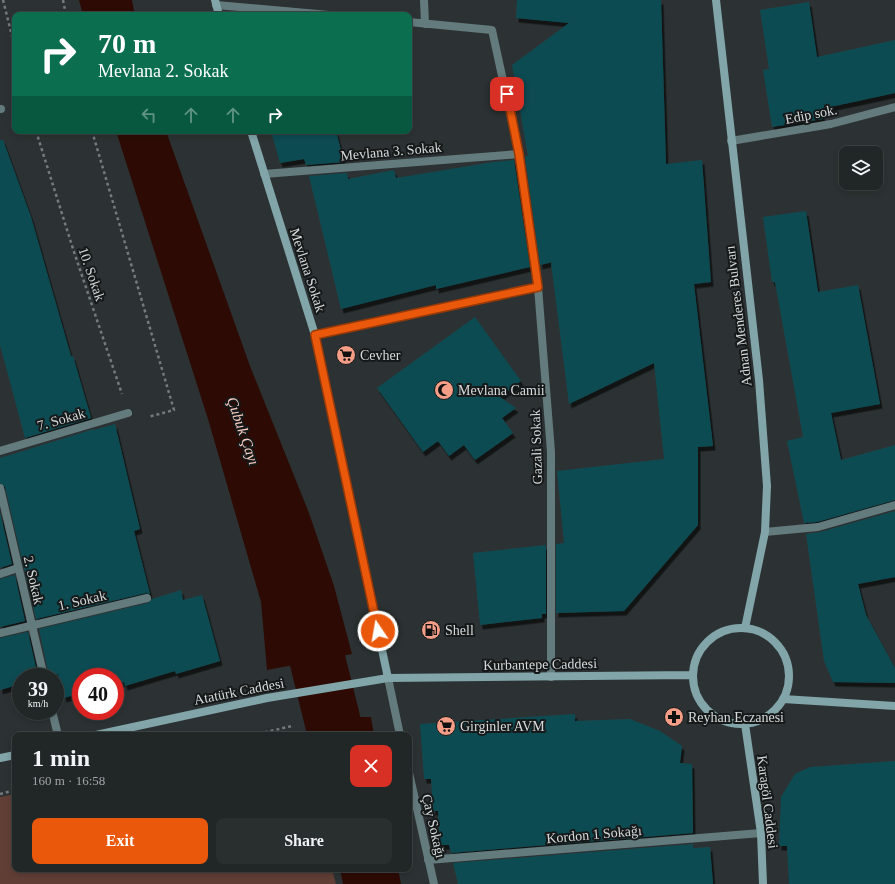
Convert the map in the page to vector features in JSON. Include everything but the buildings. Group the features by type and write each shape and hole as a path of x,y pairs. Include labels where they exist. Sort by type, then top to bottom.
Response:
{"main road":[{"name":"Adnan Menderes Bulvarı","path":"716,0 759,380 767,486 765,532 745,628"},
{"path":"216,2 218,12"},
{"name":"Mevlana Sokak","path":"252,134 315,335 388,678"},
{"path":"745,628 760,632 773,641 783,653 788,668 788,684 783,699 773,711 760,720 745,724 728,722 714,716 702,705 695,691 692,675 696,660 703,646 715,636 729,629 745,628"},
{"name":"Kurbantepe Caddesi","path":"388,678 692,675"},
{"name":"Atatürk Caddesi","path":"110,732 267,698 388,678"},
{"path":"783,699 895,706"},
{"name":"Karagöl Caddesi","path":"745,724 761,833 763,884"},
{"path":"0,758 12,756"}],"street":[{"path":"412,22 425,24 424,0"},
{"path":"216,2 303,12"},
{"name":"Gazali Sokak","path":"425,24 492,30 519,154 538,287 551,452 551,677"},
{"name":"Edip sok.","path":"731,141 831,124 895,107"},
{"name":"Mevlana 3. Sokak","path":"264,174 519,154"},
{"path":"315,335 538,287"},
{"name":"7. Sokak","path":"0,451 128,413"},
{"name":"2. Sokak","path":"0,488 42,668"},
{"path":"765,532 818,527 895,505"},
{"path":"0,574 18,568"},
{"name":"1. Sokak","path":"0,633 147,598"},
{"path":"388,678 399,732"},
{"path":"54,720 57,732"},
{"name":"Çay Sokağı","path":"412,787 434,884"},
{"name":"Kordon 1 Sokağı","path":"428,860 761,833"}],"path":[{"path":"3,0 12,36"},
{"path":"63,0 65,12"},
{"name":"10. Sokak","path":"37,134 74,252 131,422 174,410 93,134"},
{"path":"266,732 292,726"},
{"path":"0,794 12,791"}],"shaded area":[{"path":"12,795 12,872 333,872 336,884 0,884 0,797"}],"water":[{"path":"79,0 132,0 134,12 82,12"},
{"path":"117,134 167,134 250,366 309,513 334,586 352,654 267,670 261,602 208,419"},
{"path":"350,717 371,717 374,732 307,732 306,729"},
{"path":"341,872 399,872 401,884 343,884"}],"waterway":[{"name":"Çubuk Çayı","path":"296,586 310,630 335,732"}],"place":[{"name":"Cevher","path":"346,355"},
{"name":"Mevlana Camii","path":"444,390"},
{"name":"Shell","path":"431,630"},
{"name":"Reyhan Eczanesi","path":"674,717"},
{"name":"Girginler AVM","path":"446,726"}],"route":[{"path":"378,631 315,335 538,287 519,154 507,94"}]}
